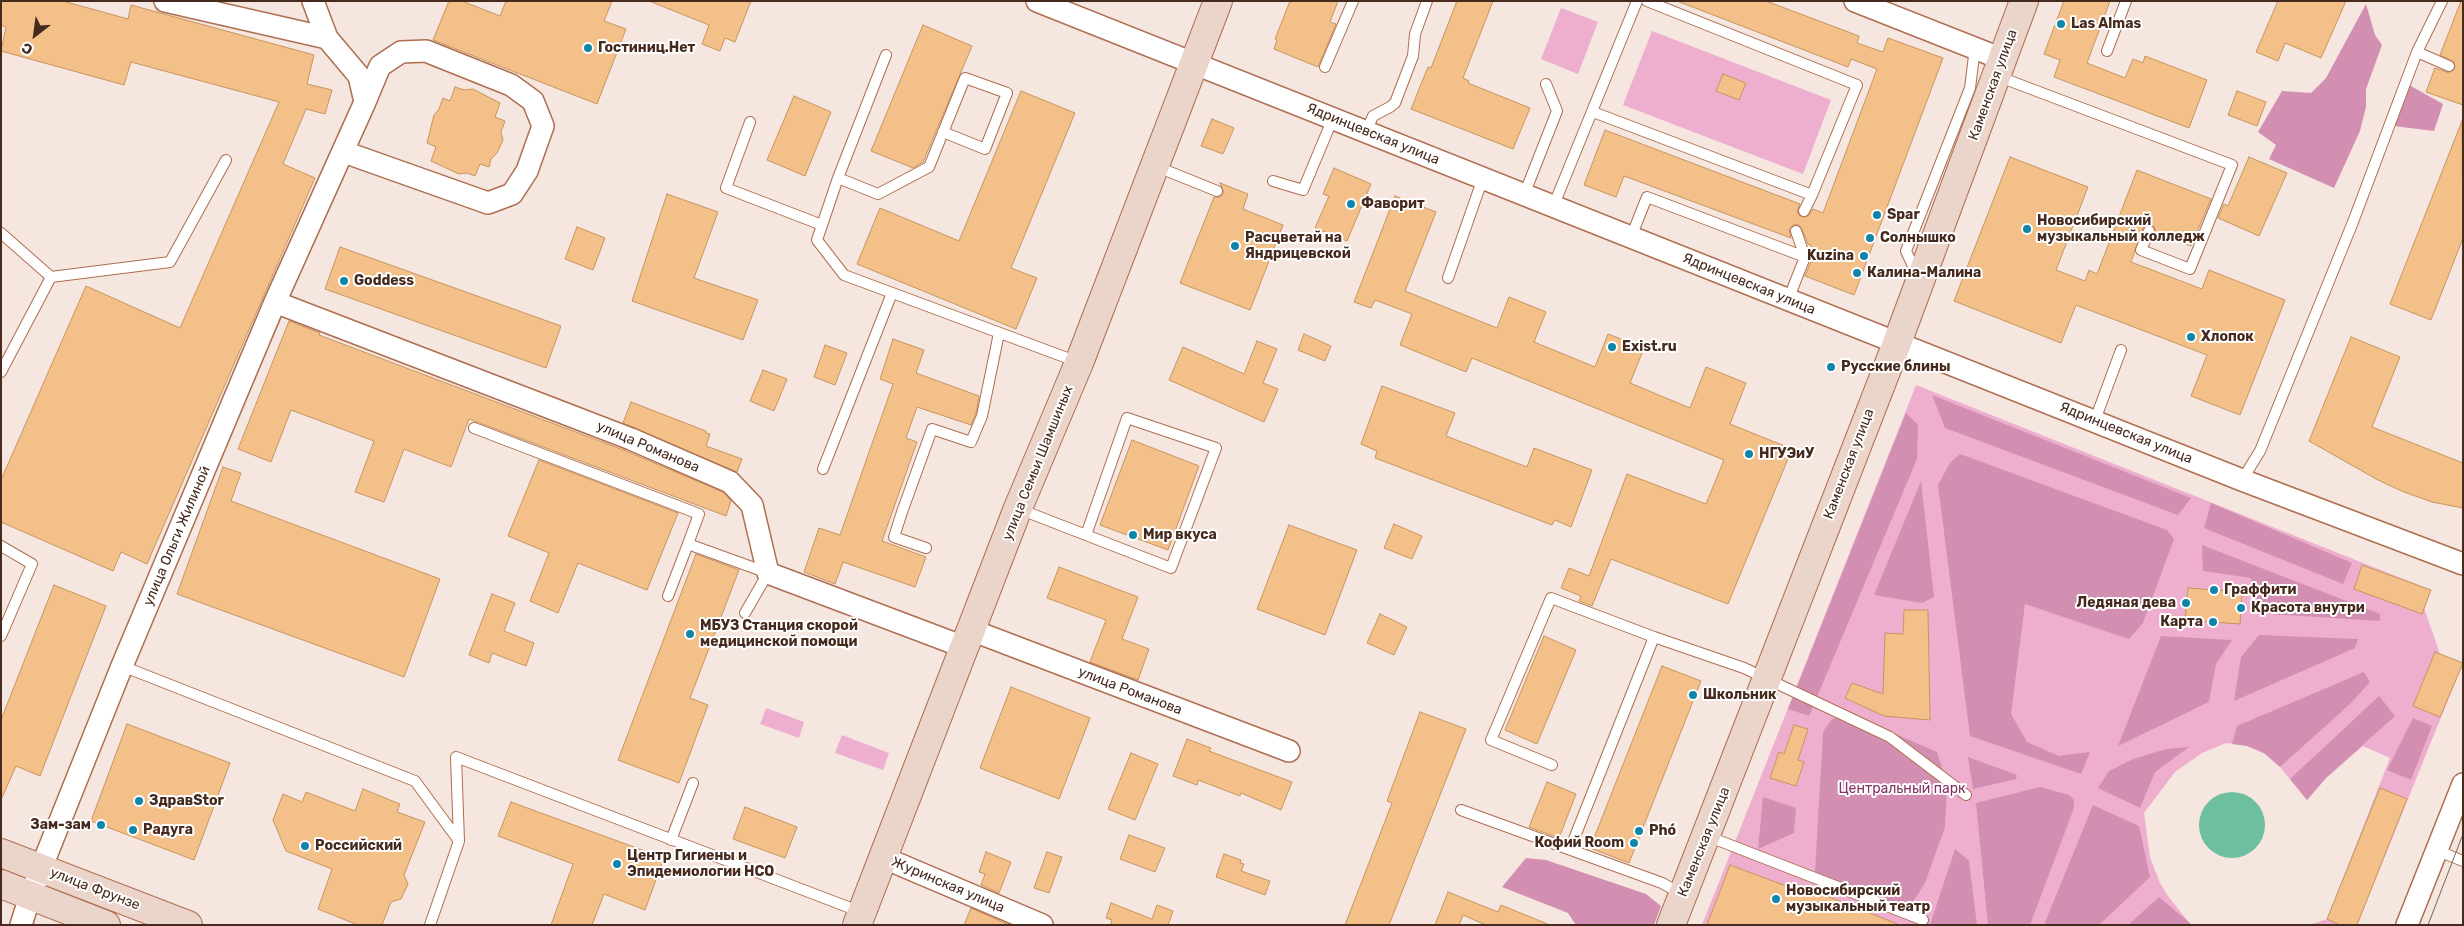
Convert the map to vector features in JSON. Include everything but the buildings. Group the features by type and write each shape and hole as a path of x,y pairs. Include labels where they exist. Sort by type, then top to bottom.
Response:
{"street":[{"path":"164,1 326,38"},
{"path":"312,1 326,38 358,76 365,102"},
{"name":"Ядринцевская улица","path":"1037,1 2242,480 2463,564"},
{"name":"улица Семьи Шамшиных","path":"860,918 1018,508 1079,363 1218,1"},
{"path":"1855,1 1975,48 1999,68"},
{"name":"Каменская улица","path":"1671,925 1897,343 2024,1"},
{"name":"улица Ольги Жилиной","path":"21,925 30,896 122,666 276,302 344,152 380,66 401,52 426,52 511,85 533,101 543,126 527,171 512,194 488,204 344,152"},
{"name":"улица Романова","path":"276,302 631,439 730,482 752,505 768,573 968,639 1289,751"},
{"path":"2406,925 2463,784"},
{"name":"улица Фрунзе","path":"1,853 188,925"},
{"name":"Журинская улица","path":"882,857 1042,925"},
{"path":"1,884 106,925"}],"lane":[{"path":"1325,68 1353,1"},
{"path":"1366,132 1373,116 1390,108 1395,103 1413,56 1415,34 1428,1"},
{"path":"1553,207 1637,1"},
{"path":"1647,1 1857,85 1804,211"},
{"path":"2107,51 2126,1"},
{"path":"2242,480 2260,451 2353,222 2417,52 2442,1"},
{"path":"1920,282 1906,251 1970,88 1975,48"},
{"path":"2417,52 2449,66"},
{"path":"886,55 838,178 817,240 844,275 1079,363"},
{"path":"1999,68 2232,165 2190,269 2141,250 2149,230"},
{"path":"838,178 878,194 929,167 943,132 965,78 1007,93 985,149 943,132"},
{"path":"1524,195 1557,111 1546,84"},
{"path":"1593,112 1812,195"},
{"path":"1274,181 1303,190 1333,118"},
{"path":"750,122 726,188 822,225"},
{"path":"1,233 51,278 170,262 226,160"},
{"path":"1154,166 1217,191"},
{"path":"1448,278 1482,178"},
{"path":"1632,237 1647,197 1805,257"},
{"path":"1788,300 1805,257 1796,231"},
{"path":"1,372 51,278"},
{"path":"823,469 892,293"},
{"path":"926,548 894,537 899,520 932,429 971,442 982,416 999,333"},
{"path":"2095,420 2121,350"},
{"path":"1018,508 1086,535 1171,568 1216,448 1127,418 1086,535"},
{"path":"474,428 699,514 668,596"},
{"path":"688,544 768,573 745,612"},
{"path":"1,546 32,564 1,636"},
{"path":"1552,766 1491,740 1551,598 1654,637 1744,668 1890,737 1966,796"},
{"path":"1572,844 1654,637"},
{"path":"122,666 414,781 459,841"},
{"path":"430,925 459,841 456,756 671,840 860,918"},
{"path":"671,840 693,783"},
{"path":"1461,810 1662,883 1682,894"},
{"path":"1707,836 1923,920"},
{"path":"2435,850 2463,861"}],"green space":[{"path":"2366,4 2375,35 2382,45 2366,89 2366,107 2360,131 2334,188 2269,159 2276,145 2258,132 2282,91 2311,93 2326,78"},
{"path":"1561,8 1598,22 1578,74 1541,59"},
{"path":"1652,31 1831,100 1803,174 1623,105"},
{"path":"2409,85 2443,104 2434,131 2394,126"},
{"name":"Центральный парк","path":"1916,385 2431,590 2424,608 2440,654 2463,663 2357,925 2309,925 2327,919 2390,758 2363,746 2326,778 2307,800 2280,767 2265,754 2248,746 2226,743 2202,753 2175,772 2144,813 2150,857 2160,883 2191,925 1702,925"},
{"path":"1932,395 2191,498 2178,515 1945,428"},
{"path":"1906,413 1918,425 1917,459 1809,716 1788,709"},
{"path":"1960,454 2167,530 2174,539 2143,623 2129,639 2025,604 2011,714 2027,742 2059,756 2090,752 2081,774 1970,736 1938,485 1950,463"},
{"path":"1921,481 1934,597 1922,603 1874,595"},
{"path":"2211,503 2352,563 2343,584 2204,528"},
{"path":"2202,545 2380,614 2380,621 2253,613 2251,578 2203,571"},
{"path":"2259,635 2358,639 2355,648 2234,701 2241,657"},
{"path":"2161,636 2232,640 2216,664 2209,702 2118,746"},
{"path":"2364,672 2370,682 2351,703 2280,767 2264,753 2247,746 2232,744 2237,726"},
{"path":"2379,696 2395,716 2326,778 2307,800 2290,779"},
{"path":"766,708 804,722 799,738 760,724"},
{"path":"1845,712 1937,752 1947,784 1945,827 1925,883 1909,908 1815,872 1823,732 1831,720"},
{"path":"2413,718 2432,726 2411,780 2387,770"},
{"path":"842,735 889,753 883,770 835,753"},
{"path":"2189,747 2155,772 2140,808 2098,788 2109,771 2133,759 2166,749"},
{"path":"1968,757 2017,775 2016,779 1973,789"},
{"path":"2040,787 2069,795 2074,800 2074,808 2030,925 1988,925 1976,803"},
{"path":"1763,797 1796,808 1794,833 1758,849"},
{"path":"2093,805 2139,826 2150,877 2099,925 2044,925"},
{"path":"1955,849 1969,861 1977,925 1930,925"},
{"path":"1526,858 1546,860 1646,894 1661,906 1654,925 1576,925 1568,913 1502,887"},
{"path":"2159,897 2191,924 2191,925 2128,925"}],"shaded area":[{"path":"2232,792 2244,795 2255,802 2262,813 2265,825 2262,837 2255,848 2244,855 2232,858 2220,855 2209,848 2202,837 2199,825 2202,813 2209,802 2220,795"}],"tram line":[{"path":"2428,925 2463,834"}],"place":[{"name":"Las Almas","path":"2061,24"},
{"name":"Гостиниц.Нет","path":"588,48"},
{"name":"Фаворит","path":"1351,204"},
{"name":"Spar","path":"1877,215"},
{"name":"Новосибирский музыкальный колледж","path":"2027,229"},
{"name":"Солнышко","path":"1870,238"},
{"name":"Расцветай на Яндрицевской","path":"1235,246"},
{"name":"Kuzina","path":"1864,256"},
{"name":"Калина-Малина","path":"1857,273"},
{"name":"Goddess","path":"344,281"},
{"name":"Хлопок","path":"2191,337"},
{"name":"Exist.ru","path":"1612,347"},
{"name":"Русские блины","path":"1831,367"},
{"name":"НГУЭиУ","path":"1749,454"},
{"name":"Мир вкуса","path":"1133,535"},
{"name":"Граффити","path":"2214,590"},
{"name":"Ледяная дева","path":"2186,603"},
{"name":"Красота внутри","path":"2241,608"},
{"name":"Карта","path":"2213,622"},
{"name":"МБУЗ Станция скорой медицинской помощи","path":"690,634"},
{"name":"Школьник","path":"1693,695"},
{"name":"ЗдравStor","path":"139,801"},
{"name":"Зам-зам","path":"101,825"},
{"name":"Радуга","path":"133,830"},
{"name":"Phó","path":"1639,831"},
{"name":"Кофий Room","path":"1634,843"},
{"name":"Российский","path":"305,846"},
{"name":"Центр Гигиены и Эпидемиологии НСО","path":"617,864"},
{"name":"Новосибирский музыкальный театр","path":"1776,899"}]}
